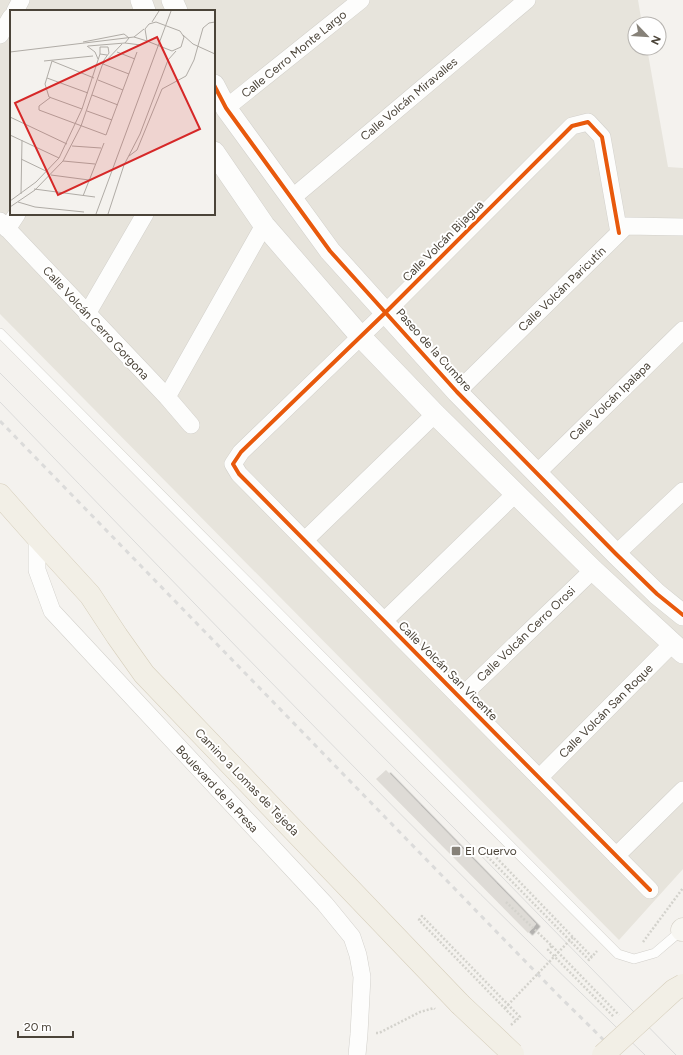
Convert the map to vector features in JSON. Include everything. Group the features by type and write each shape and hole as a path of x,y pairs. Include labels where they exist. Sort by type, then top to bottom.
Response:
{"main road":[{"name":"Camino a Lomas de Tejeda","path":"0,495 90,594 144,674 460,1004 514,1055"},
{"path":"603,1055 674,990 683,985"}],"street":[{"path":"16,10 21,0"},
{"path":"141,0 145,10"},
{"name":"Calle Cerro Monte Largo","path":"226,108 361,0"},
{"name":"Calle Volcán Miravalles","path":"292,198 527,0"},
{"path":"0,35 10,19"},
{"name":"Paseo de la Cumbre","path":"215,88 226,108 330,251 457,392 616,554 657,594 678,610"},
{"name":"Calle Volcán Bijagua","path":"233,464 241,452 386,312 572,126 588,122 602,137 620,233"},
{"path":"215,153 264,225 361,336 434,414 515,494 593,570 678,649 683,668"},
{"path":"4,225 16,215"},
{"path":"87,314 144,215"},
{"name":"Calle Volcán Cerro Gorgona","path":"4,225 167,397 191,425"},
{"path":"167,397 264,225"},
{"name":"Calle Volcán Paricutín","path":"457,392 626,226 683,227"},
{"name":"Calle Volcán Ipalapa","path":"537,473 683,330"},
{"path":"305,540 434,414"},
{"name":"Calle Volcán San Vicente","path":"233,464 239,474 650,890"},
{"path":"616,554 683,491"},
{"path":"384,621 515,494"},
{"name":"Boulevard de la Presa","path":"37,537 37,570 52,611 325,904 352,937 358,955 362,977 357,1055"},
{"name":"Calle Volcán Cerro Orosi","path":"460,698 593,570"},
{"name":"Calle Volcán San Roque","path":"539,778 678,649"},
{"path":"616,856 683,790"}],"lane":[{"path":"0,334 618,954 634,958 655,953 682,930"}],"path":[{"path":"592,957 488,849 484,853 589,960 592,957 606,943"},
{"path":"638,945 643,942 683,888"},
{"path":"506,902 552,946 621,1017 618,1020 548,950 552,946"},
{"path":"507,1030 520,1017 422,916 419,920 516,1020"},
{"path":"504,1008 572,937"},
{"path":"359,1034 379,1033 420,1012 434,1008 439,1010"}],"shaded area":[{"path":"0,0 638,0 641,16 627,16 627,56 648,56 668,167 683,168 683,869 619,940 0,314"}],"building":[{"name":"El Cuervo","path":"386,770 536,924 528,933 376,779"}],"tram line":[{"path":"0,373 457,831 676,1055"},
{"path":"0,402 400,813 645,1055"}],"railway":[{"path":"0,421 558,995 619,1055"}],"cycle path":[{"path":"215,87 226,108 330,251 457,392 616,554 657,594 683,615"},
{"path":"619,233 602,137 588,122 572,126 386,312 241,452 233,464 239,474 650,890"}],"place":[{"name":"El Cuervo","path":"456,851"}]}
